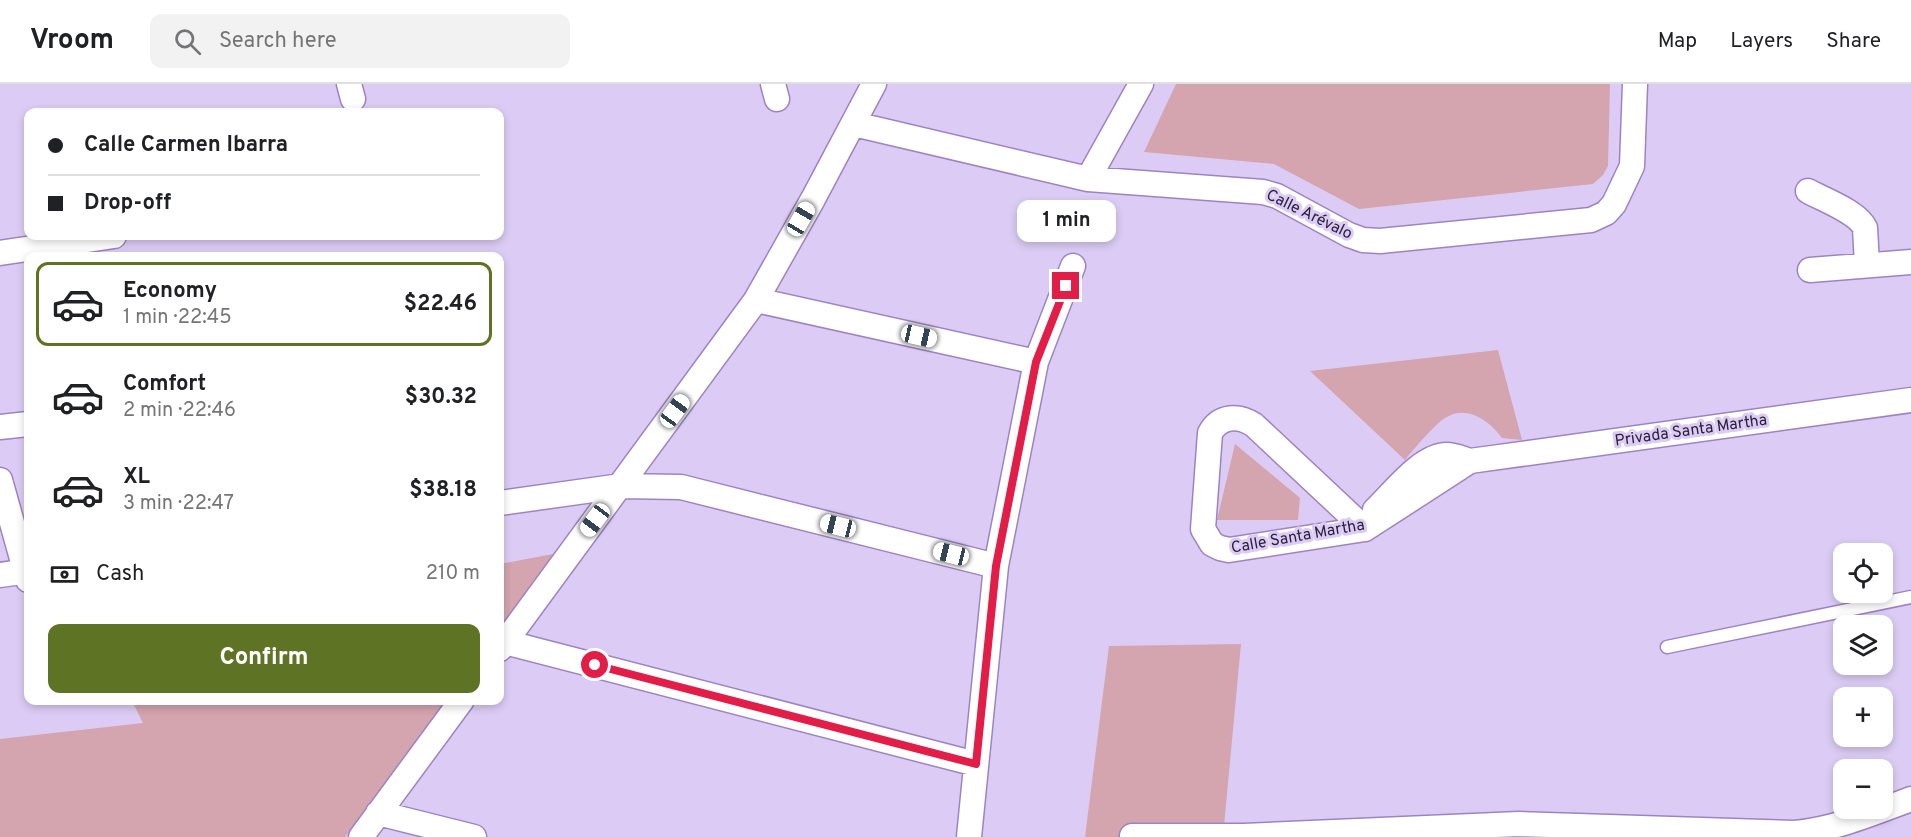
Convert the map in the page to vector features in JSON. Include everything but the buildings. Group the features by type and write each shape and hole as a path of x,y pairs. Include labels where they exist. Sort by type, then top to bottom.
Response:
{"street":[{"path":"504,643 756,300 874,84"},
{"path":"1088,179 1141,84"},
{"name":"Calle Arévalo","path":"854,124 1088,179 1263,192 1277,196 1349,235 1363,240 1380,241 1591,220 1606,213 1614,204 1632,166 1635,84"},
{"path":"1808,191 1853,215 1863,224 1866,228 1867,264"},
{"path":"0,253 87,240"},
{"path":"1810,270 1911,262"},
{"path":"969,837 996,566 1036,362 1073,266"},
{"path":"756,300 1036,362"},
{"name":"Privada Santa Martha","path":"1470,461 1911,400"},
{"name":"Calle Santa Martha","path":"1363,526 1254,425 1238,418 1226,419 1212,429 1203,522 1205,534 1212,544 1228,550 1363,526 1424,462 1447,455 1470,461"},
{"path":"0,427 24,424"},
{"path":"0,480 24,564"},
{"path":"504,502 621,486 681,487 996,566"},
{"path":"0,575 24,574"},
{"path":"504,646 976,764"},
{"path":"361,837 458,705"},
{"path":"1131,837 1244,837 1519,824 1795,835 1839,826 1911,799"},
{"path":"378,813 474,837"}],"lane":[{"path":"1668,647 1911,597"}],"shaded area":[{"path":"1176,84 1610,84 1608,166 1603,175 1593,184 1359,209 1274,164 1144,152"},
{"path":"1498,350 1522,440 1502,438 1491,425 1469,413 1453,414 1440,421 1405,460 1310,371"},
{"path":"1235,444 1300,498 1298,520 1217,520"},
{"path":"558,553 504,626 504,563"},
{"path":"1241,644 1223,837 1085,837 1109,646"},
{"path":"134,705 444,705 345,837 0,837 0,739 143,723"}],"route":[{"path":"595,665 976,764 996,566 1036,362 1066,286"}]}
